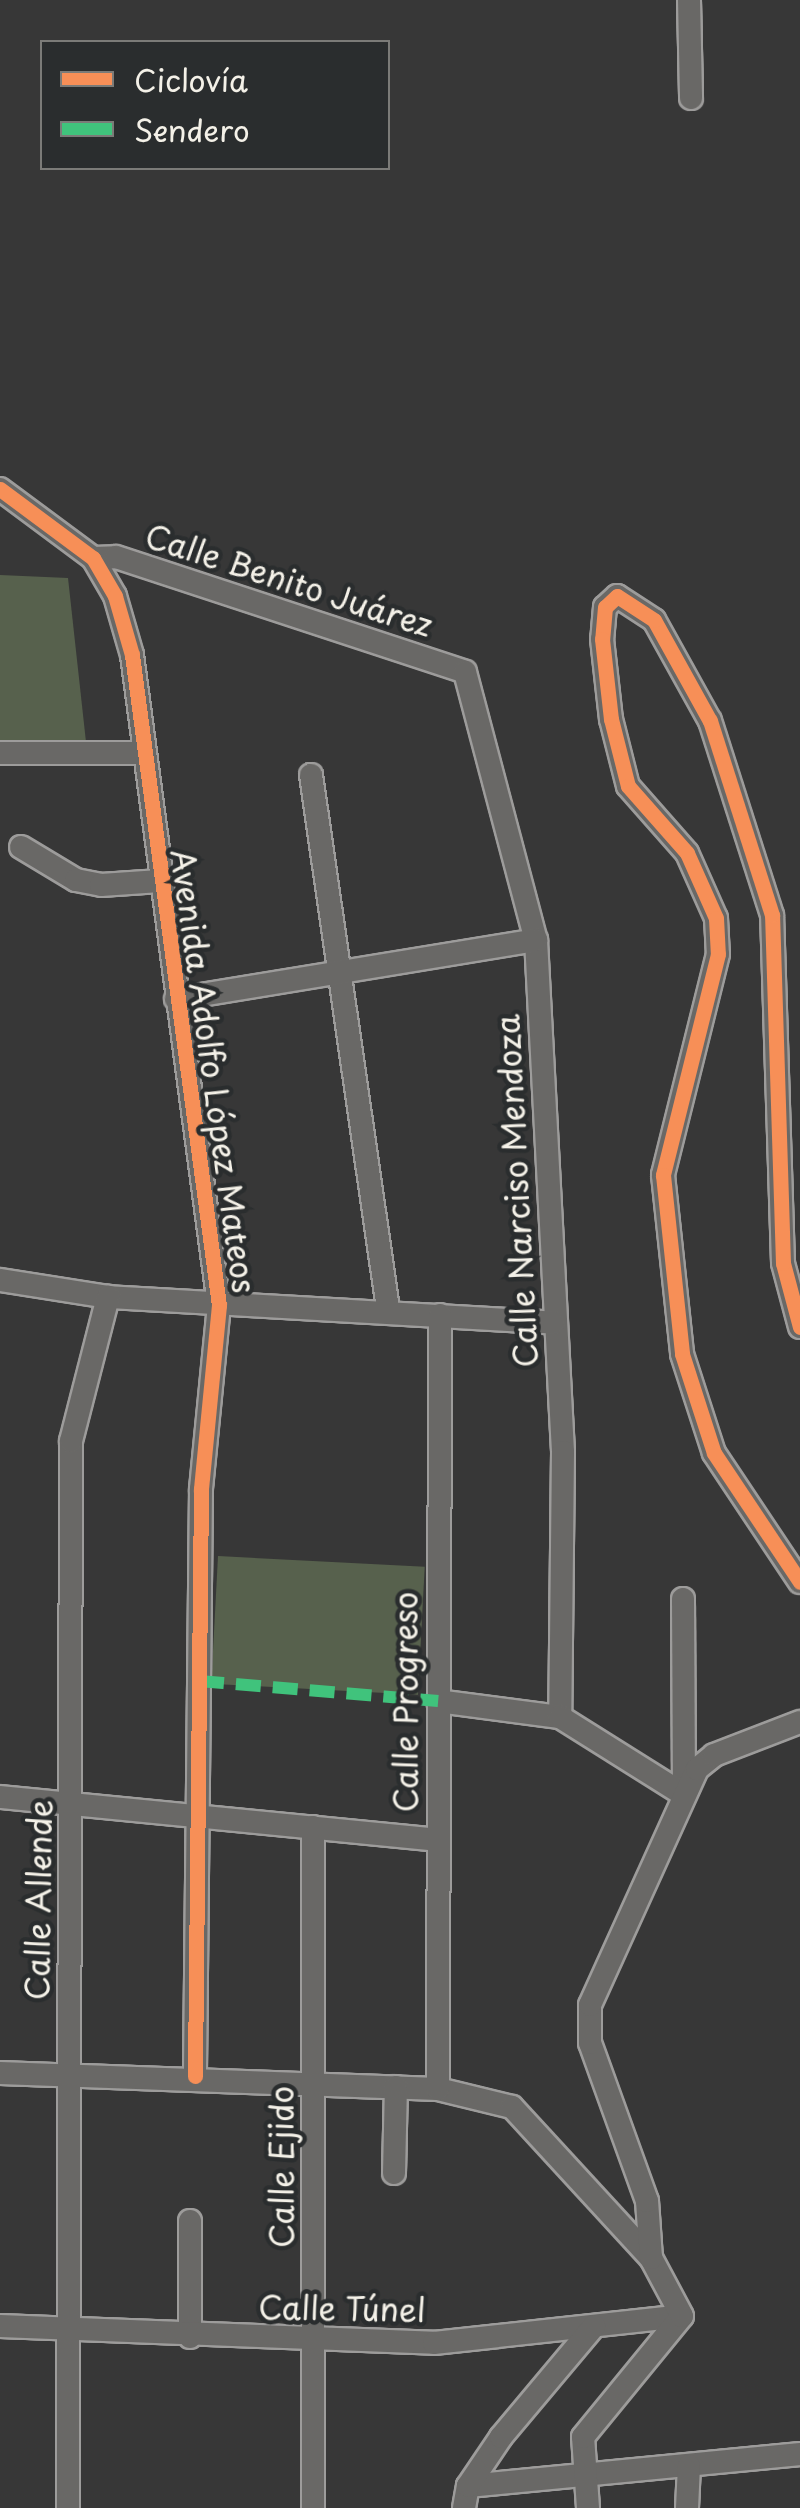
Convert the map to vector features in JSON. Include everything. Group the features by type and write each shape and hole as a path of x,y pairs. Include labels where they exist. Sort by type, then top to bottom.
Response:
{"street":[{"path":"689,0 691,98"},
{"name":"Avenida Adolfo López Mateos","path":"0,488 92,558 115,596 132,655 219,1305 200,1489 194,2076"},
{"name":"Calle Benito Juárez","path":"92,558 116,558 464,672"},
{"path":"800,1327 783,1263 790,1175 788,1071 778,952 736,794 710,721 654,620 617,596 605,606 602,638 611,719 628,786 687,853 716,918 718,954 663,1175 682,1354 714,1453 800,1582"},
{"name":"Calle Narciso Mendoza","path":"464,672 536,940 553,1323 563,1452 560,1717"},
{"path":"0,753 143,752"},
{"path":"311,775 388,1308"},
{"path":"20,847 76,880 102,886 160,881"},
{"path":"176,999 340,968 536,940"},
{"path":"0,1280 108,1297 219,1305 388,1308 553,1323"},
{"name":"Calle Allende","path":"68,2508 71,1441 108,1297"},
{"name":"Calle Progreso","path":"438,2089 440,1315"},
{"path":"683,1600 683,1790"},
{"path":"438,1701 560,1717 683,1790"},
{"path":"651,2258 648,2201 590,2043 590,2005 683,1790 714,1754 800,1722"},
{"path":"0,1797 194,1813 436,1840"},
{"name":"Calle Ejido","path":"313,2508 314,1827"},
{"path":"0,2073 194,2076 438,2089 512,2107 651,2258 682,2316 582,2437 588,2508"},
{"path":"394,2173 396,2087"},
{"path":"190,2221 190,2336"},
{"name":"Calle Túnel","path":"0,2326 313,2342 434,2342 682,2316"},
{"path":"466,2497 501,2436 594,2326"},
{"path":"466,2497 584,2478 800,2454"},
{"path":"687,2508 689,2466"}],"green space":[{"path":"0,575 68,578 86,742 0,746"},
{"path":"218,1556 425,1567 418,1695 211,1684"}],"marked path":[{"path":"199,1681 438,1701"}],"cycle path":[{"path":"0,489 93,558 115,596 132,655 219,1305 201,1489 195,2076"},
{"path":"800,1327 783,1263 772,915 710,721 654,620 617,596 605,607 602,639 611,719 628,786 687,853 716,918 718,954 663,1175 682,1354 714,1453 800,1582"}]}
